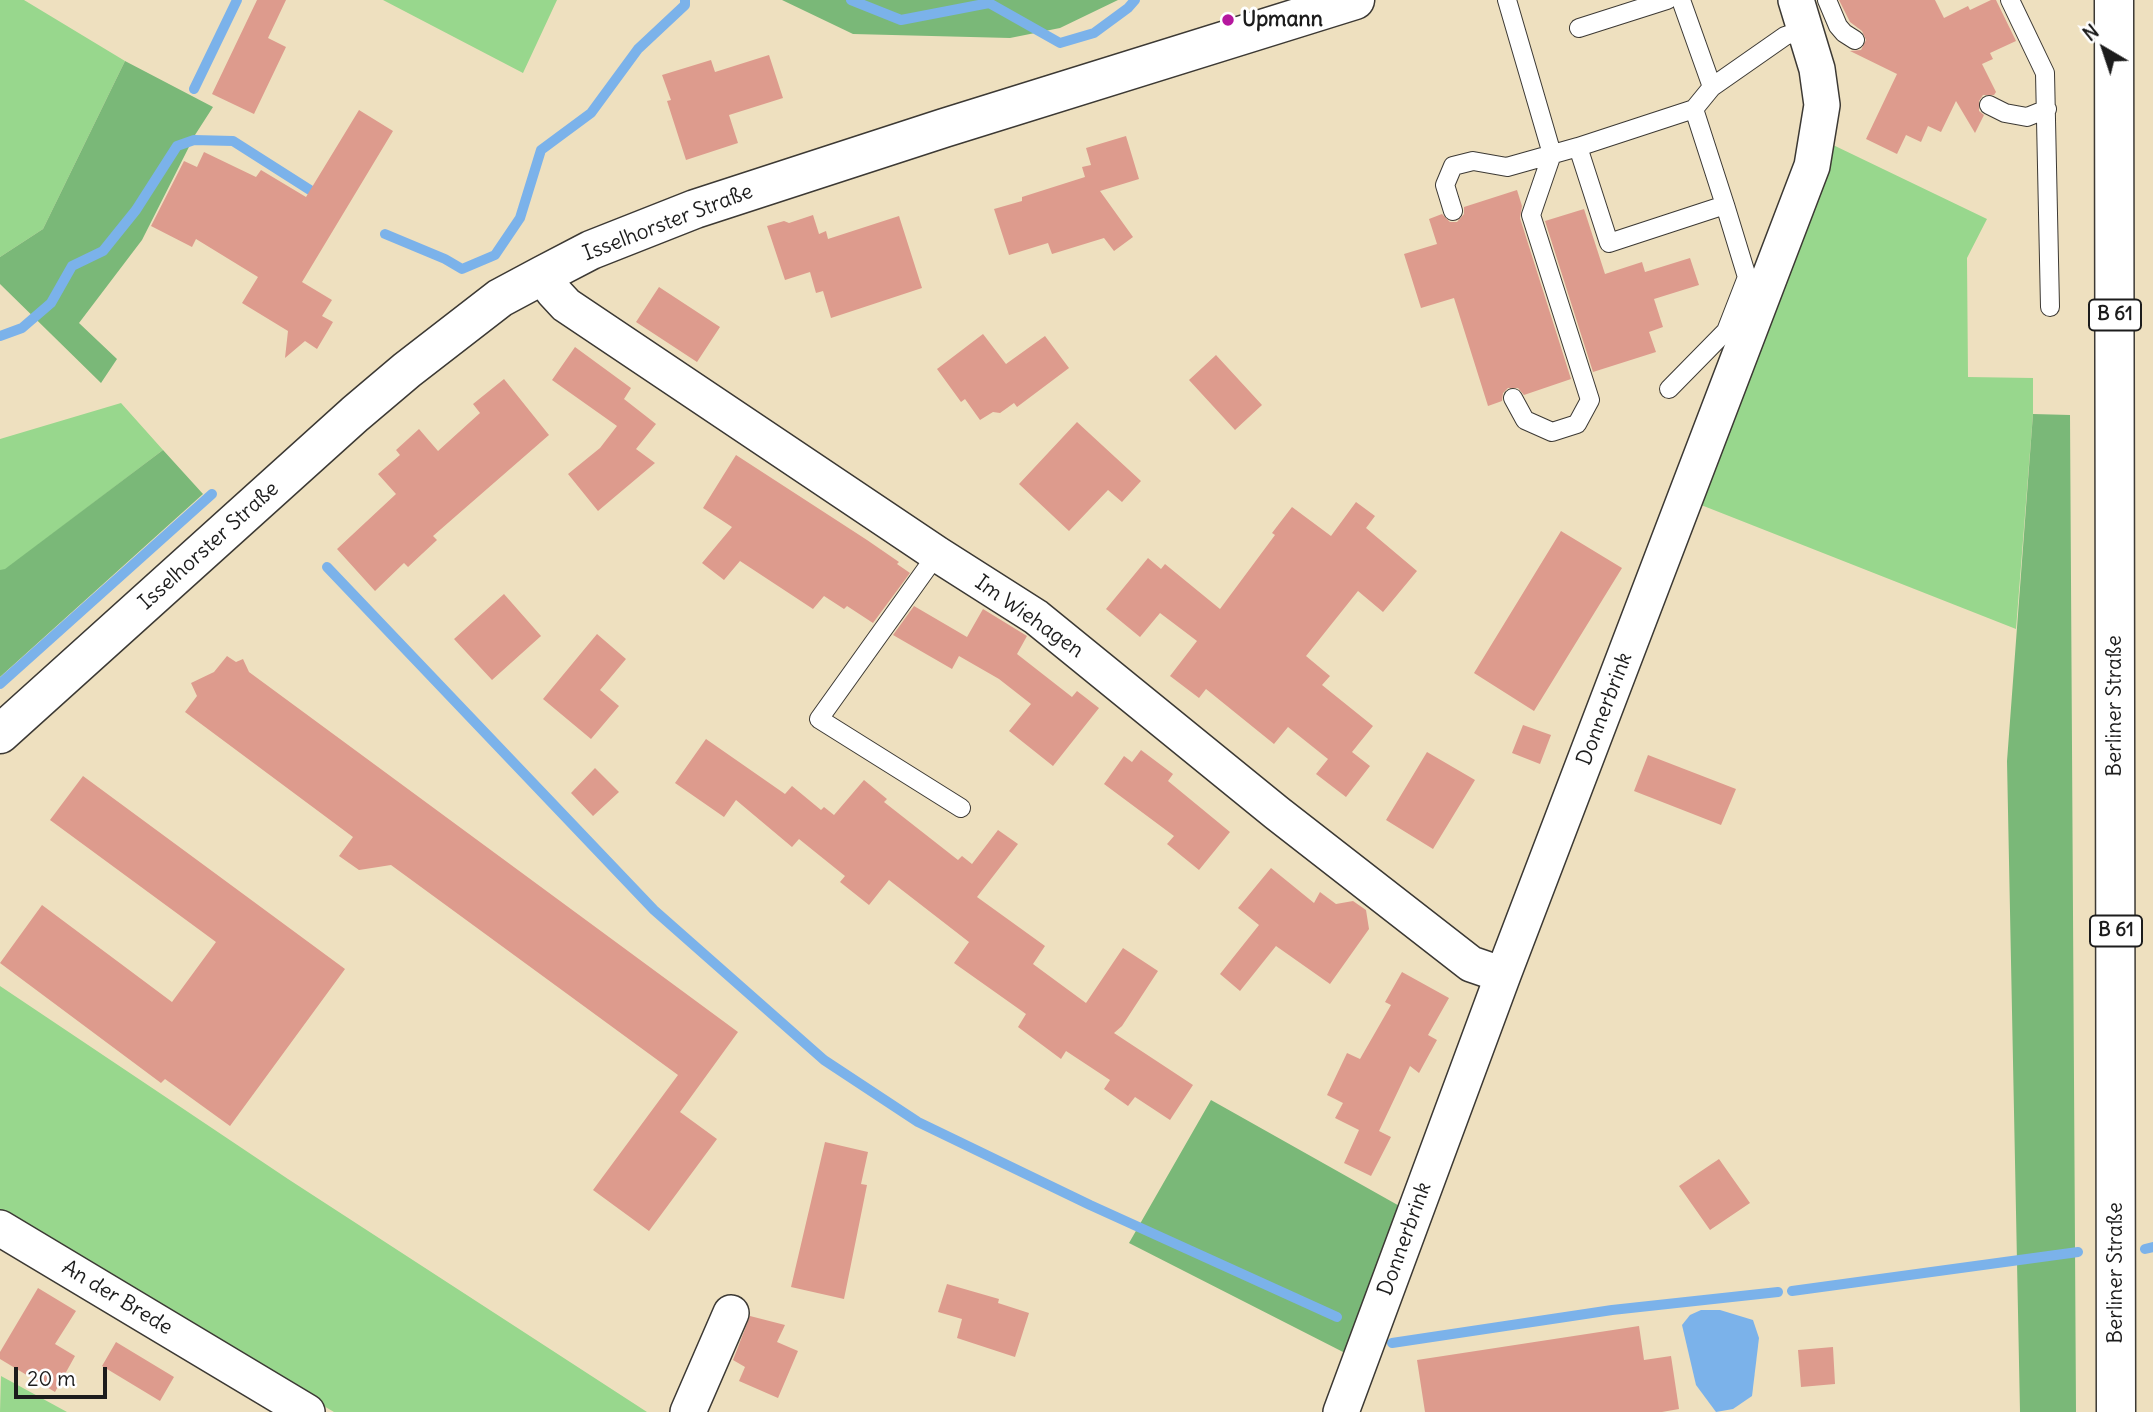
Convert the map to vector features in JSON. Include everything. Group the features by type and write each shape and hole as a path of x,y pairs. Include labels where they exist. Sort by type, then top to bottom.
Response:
{"street":[{"name":"Isselhorster Straße","path":"0,734 407,370 500,298 603,245 695,209 1355,0"},
{"name":"Berliner Straße","path":"2114,0 2116,1412"},
{"name":"Donnerbrink","path":"1341,1412 1503,975 1812,166 1822,105 1817,69 1801,14"},
{"name":"Im Wiehagen","path":"543,275 566,305 937,554 1036,617 1277,813 1471,964 1503,975"},
{"name":"An der Brede","path":"0,1228 307,1412"},
{"path":"688,1412 731,1313"}],"lane":[{"path":"1507,0 1552,154 1531,215 1590,400 1577,424 1552,432 1525,421 1513,398"},
{"path":"1579,28 1667,0"},
{"path":"1681,0 1712,88"},
{"path":"1828,0 1838,26 1856,40"},
{"path":"2010,0 2045,73 2050,307"},
{"path":"1453,211 1444,185 1453,166 1473,160 1507,167 1694,109 1712,88 1785,36 1801,14"},
{"path":"1989,106 2005,113 2027,117 2047,109"},
{"path":"1669,389 1726,331 1747,277 1694,109"},
{"path":"1578,147 1609,243 1725,205"},
{"path":"937,554 819,719 961,808"}],"green space":[{"path":"0,0 24,0 125,61 43,229 0,257"},
{"path":"383,0 557,0 523,73"},
{"path":"782,0 1118,0 1060,28 1010,38 853,34"},
{"path":"125,61 213,107 195,135 142,240 79,323 117,359 101,383 0,284 0,257 43,229"},
{"path":"1831,144 1987,219 1967,258 1968,377 2033,378 2033,414 2016,629 1696,503"},
{"path":"121,403 163,450 5,570 0,570 0,439"},
{"path":"2033,414 2070,415 2076,1412 2020,1412 2007,761"},
{"path":"163,450 203,494 0,677 0,570 5,569"},
{"path":"0,986 288,1179 647,1412 334,1412 0,1215"},
{"path":"1211,1100 1403,1208 1347,1354 1129,1243"},
{"path":"1,1376 67,1412 0,1412"}],"water":[{"path":"1701,1310 1720,1310 1753,1320 1759,1338 1752,1396 1733,1409 1716,1412 1696,1385 1682,1325 1690,1315"}],"building":[{"path":"257,0 286,0 268,38 286,47 254,114 212,94"},
{"path":"1839,0 1935,0 1944,18 1968,6 1970,10 1996,0 2016,41 1990,53 1993,59 1982,64 1996,92 1994,95 1983,95 1979,101 1979,111 1984,115 1975,133 1956,101 1941,132 1928,126 1921,142 1906,135 1897,154 1866,139 1897,74 1850,51 1861,50 1866,40 1862,31 1850,22"},
{"path":"769,55 783,98 729,115 738,143 686,160 667,101 671,100 662,75 711,60 715,72"},
{"path":"359,110 393,131 302,282 332,300 322,316 333,322 317,349 305,341 285,358 288,331 242,303 258,277 196,239 192,247 151,226 184,161 197,167 204,152 256,177 261,170 306,197"},
{"path":"1126,136 1139,179 1100,191 1133,237 1114,251 1104,238 1052,254 1048,243 1009,255 994,209 1085,177 1082,167 1091,165 1086,148"},
{"path":"1517,190 1522,206 1520,218 1571,379 1524,395 1518,388 1508,388 1503,393 1502,401 1488,406 1454,298 1421,308 1404,254 1437,244 1429,219 1442,214 1450,222 1457,222 1464,214 1464,207"},
{"path":"1584,209 1605,274 1642,262 1645,272 1690,258 1699,285 1654,299 1663,327 1649,332 1656,352 1593,372 1545,221"},
{"path":"813,215 819,234 826,231 828,239 899,216 922,288 831,318 823,291 816,293 810,272 785,280 767,226 784,221 789,223"},
{"path":"659,287 720,327 697,362 636,322"},
{"path":"983,334 1006,364 1045,336 1069,368 1017,407 1014,403 1000,413 993,412 980,420 965,399 961,402 937,369"},
{"path":"575,347 631,388 624,399 656,424 636,449 655,463 598,511 568,474 600,448 617,426 552,380"},
{"path":"1216,355 1262,405 1235,430 1189,380"},
{"path":"504,379 549,435 433,536 437,540 408,567 404,563 375,591 337,549 396,494 378,474 400,455 396,450 419,429 438,451 480,413 473,404"},
{"path":"1077,422 1141,481 1122,502 1108,490 1069,531 1019,484"},
{"path":"736,455 867,540 910,573 873,623 847,606 844,609 824,596 813,609 740,561 724,580 702,563 732,527 703,508"},
{"path":"1356,502 1375,516 1366,528 1417,571 1383,612 1358,591 1306,656 1330,676 1322,685 1373,726 1352,752 1370,766 1346,797 1316,774 1328,759 1288,727 1274,744 1206,689 1199,698 1170,676 1197,641 1160,613 1140,637 1106,609 1148,558 1161,569 1165,564 1220,609 1275,535 1272,533 1292,507 1331,536"},
{"path":"1561,531 1622,568 1534,711 1474,673"},
{"path":"504,594 541,636 492,680 454,639"},
{"path":"914,606 967,637 983,609 1027,636 1017,654 1072,697 1077,691 1099,708 1053,766 1009,731 1031,704 999,679 959,656 952,669 893,635"},
{"path":"597,634 626,659 600,690 619,706 591,739 543,699"},
{"path":"227,656 236,662 243,659 249,672 738,1032 680,1112 717,1139 649,1231 593,1190 678,1075 391,865 359,870 339,856 353,837 185,712 197,696 191,683 214,672"},
{"path":"1523,725 1551,735 1540,764 1512,753"},
{"path":"706,739 785,794 792,786 821,810 824,807 834,815 864,780 887,799 884,802 958,860 962,856 972,864 998,830 1018,844 977,897 1045,946 1033,964 1086,1003 1123,948 1158,971 1122,1026 1114,1033 1193,1085 1170,1120 1135,1097 1128,1106 1104,1089 1110,1080 1066,1051 1061,1059 1018,1027 1026,1014 954,963 969,942 889,880 869,905 840,882 845,876 799,839 792,847 736,800 724,817 675,783"},
{"path":"1141,750 1173,774 1168,781 1230,832 1199,870 1167,844 1174,836 1104,784 1124,756 1132,762"},
{"path":"1427,752 1475,780 1433,849 1386,820"},
{"path":"1648,755 1736,789 1721,825 1634,791"},
{"path":"595,768 619,792 593,816 571,793"},
{"path":"83,776 345,969 230,1126 165,1079 161,1083 0,963 42,905 172,1002 216,942 50,820"},
{"path":"1271,868 1314,903 1320,892 1336,904 1353,901 1366,910 1369,929 1330,984 1276,946 1240,991 1220,974 1259,925 1238,908"},
{"path":"1402,972 1449,998 1428,1035 1437,1040 1419,1073 1410,1066 1379,1131 1391,1137 1371,1176 1344,1163 1359,1130 1335,1118 1343,1103 1327,1095 1347,1053 1360,1059 1391,1005 1385,1002"},
{"path":"825,1142 868,1152 861,1184 867,1185 844,1299 791,1287"},
{"path":"1719,1159 1750,1203 1710,1230 1679,1186"},
{"path":"947,1284 999,1299 998,1303 1029,1313 1015,1357 957,1338 962,1319 938,1312"},
{"path":"38,1288 76,1311 55,1344 75,1356 55,1392 0,1359 0,1352"},
{"path":"750,1316 785,1325 777,1342 798,1351 778,1398 739,1381 745,1367 733,1360"},
{"path":"1639,1326 1644,1360 1671,1356 1679,1409 1662,1412 1425,1412 1417,1360"},
{"path":"116,1342 174,1377 160,1401 102,1366"},
{"path":"1833,1347 1835,1384 1801,1387 1798,1350"}],"waterway":[{"path":"194,89 237,0"},
{"path":"385,234 462,269 495,255 520,218 541,150 591,113 638,49 685,5 685,0"},
{"path":"851,0 901,20 989,3 1060,43 1094,33 1135,0"},
{"path":"0,336 22,328 51,303 72,266 103,251 136,210 177,146 194,140 233,141 310,190"},
{"path":"0,684 212,494"},
{"path":"327,567 654,910 824,1060 918,1122 1090,1205 1337,1317"},
{"path":"2145,1249 2153,1247"},
{"path":"1792,1291 2078,1252"},
{"path":"1392,1343 1612,1310 1778,1292"}],"place":[{"name":"Upmann","path":"1228,20"}]}
